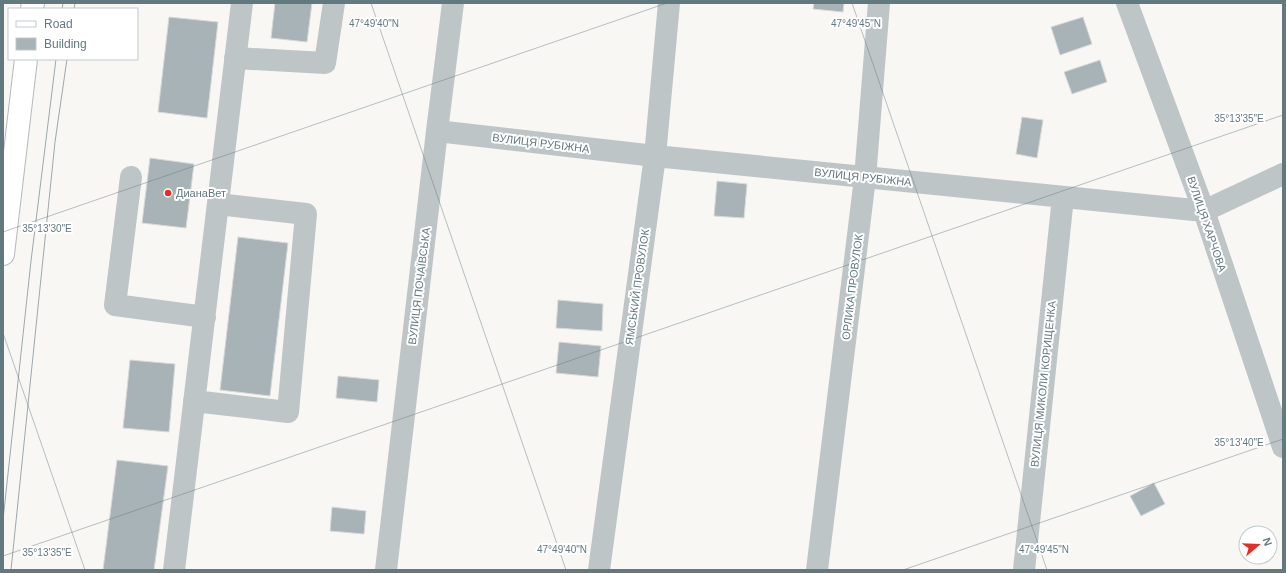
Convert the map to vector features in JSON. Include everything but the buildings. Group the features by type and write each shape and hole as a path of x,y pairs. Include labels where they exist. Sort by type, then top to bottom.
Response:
{"main road":[{"path":"3,254 26,60"}],"street":[{"path":"174,570 242,3"},
{"path":"235,58 325,63 334,3"},
{"name":"ВУЛИЦЯ ПОЧАЇВСЬКА","path":"386,570 453,3"},
{"name":"ЯМСЬКИЙ ПРОВУЛОК","path":"599,570 655,156 669,3"},
{"name":"ОРЛИКА ПРОВУЛОК","path":"817,570 865,178 879,3"},
{"name":"ВУЛИЦЯ ХАРЧОВА","path":"1126,3 1204,211 1283,447"},
{"name":"ВУЛИЦЯ РУБІЖНА","path":"437,131 865,178 1204,211"},
{"path":"1204,211 1283,174"},
{"path":"131,177 115,305 204,316"},
{"name":"ВУЛИЦЯ МИКОЛИ КОРИЩЕНКА","path":"1024,570 1063,197"},
{"path":"194,401 288,412 306,214 218,204"}],"tram line":[{"path":"62,8 63,3"},
{"path":"74,8 75,3"},
{"path":"3,520 31,261 56,60"},
{"path":"11,570 55,142 67,60"}],"place":[{"name":"ДианаВет","path":"168,193"}]}
